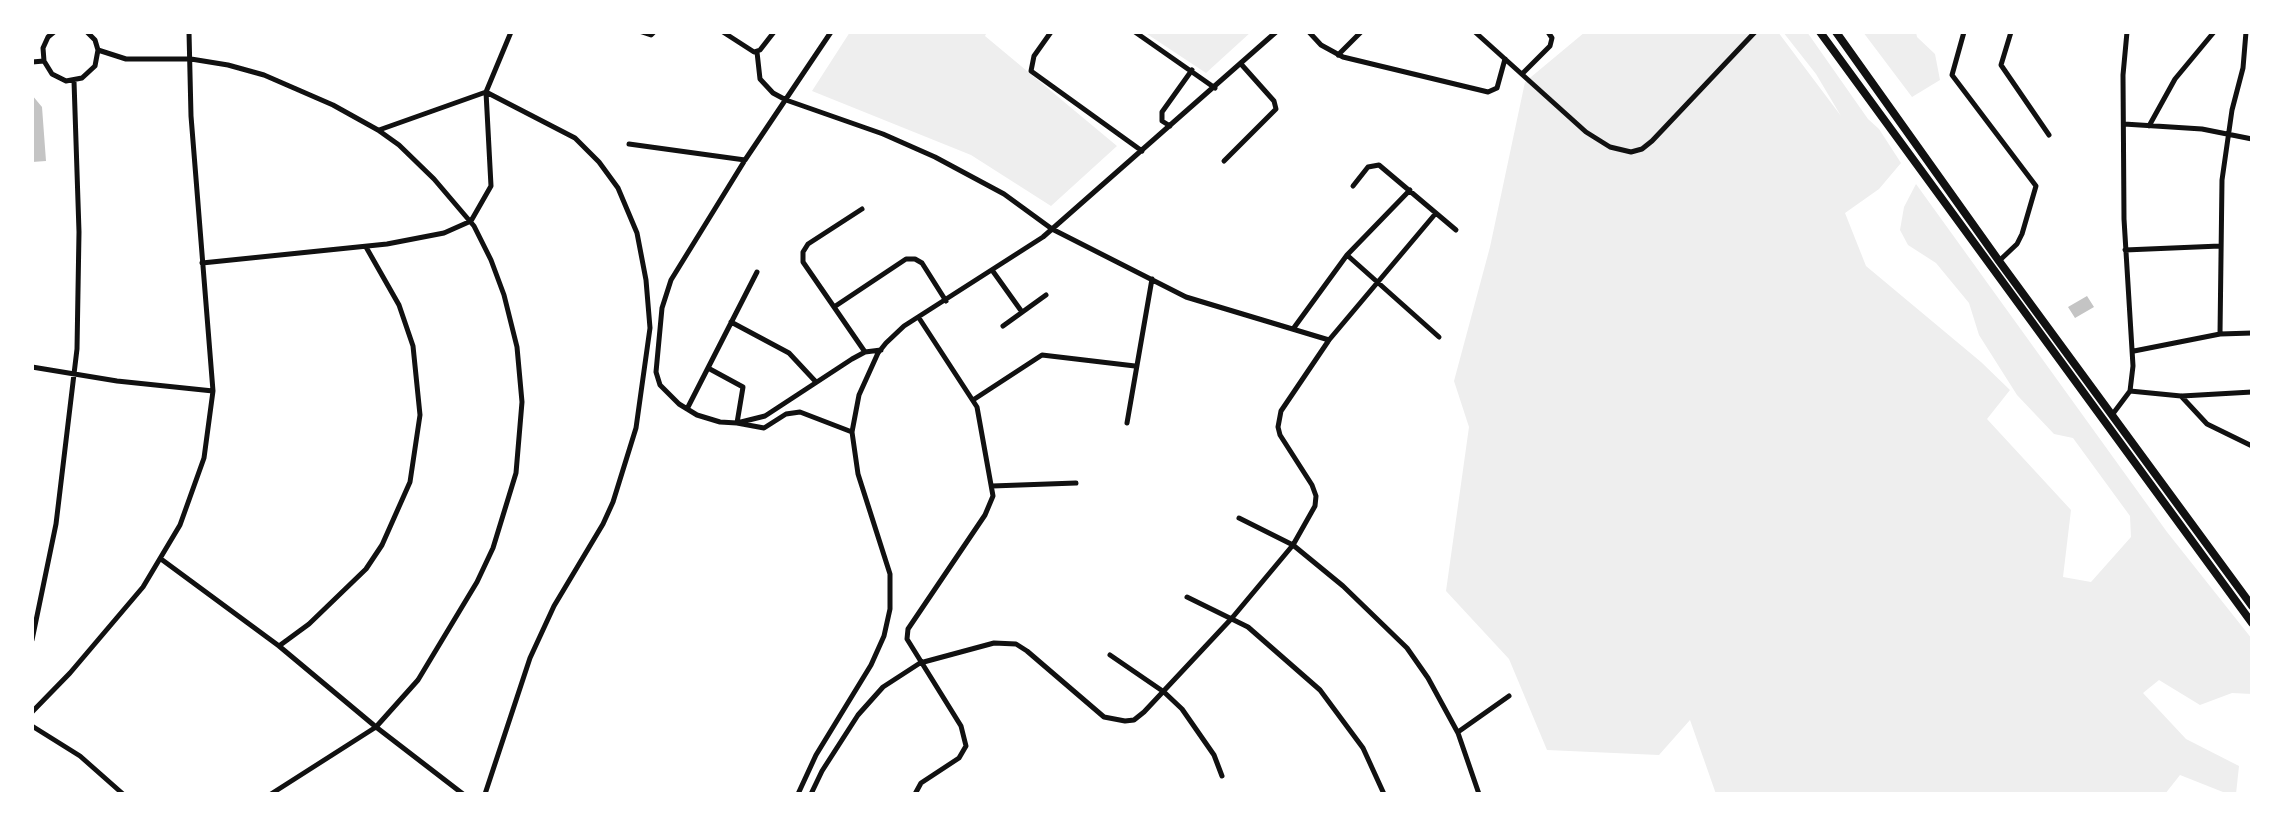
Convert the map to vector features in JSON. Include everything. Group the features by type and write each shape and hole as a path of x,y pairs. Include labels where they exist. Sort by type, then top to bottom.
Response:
{"highway":[{"path":"1820,32 2252,623"},
{"path":"1836,32 1999,261 2252,606"}],"street":[{"path":"54,32 43,48 44,61 59,79 74,81 89,73 98,58 95,40 87,32"},
{"path":"32,712 70,673 143,587 180,525 200,477 210,427 213,391 191,116 189,32"},
{"path":"202,263 366,247 428,237 471,221 491,186 486,92 511,32"},
{"path":"642,32 651,35 654,32"},
{"path":"723,32 757,52"},
{"path":"774,32 757,52 760,79 773,93 935,157 1004,194 1052,229 1206,304 1329,340"},
{"path":"831,32 745,160 671,280 662,308 656,372 660,385 669,396 687,409 720,422 764,428 786,414 800,412 852,432"},
{"path":"1051,32 1034,56 1031,71 1142,151"},
{"path":"1135,32 1215,88"},
{"path":"798,794 816,755 871,665 884,636 890,609 890,574 858,474 852,432 859,395 867,373 881,350 904,326 1052,229 1276,32"},
{"path":"1309,32 1321,45 1338,55 1491,92 1498,86 1505,59"},
{"path":"1338,55 1361,32"},
{"path":"1475,32 1593,137 1620,150 1636,151 1652,141 1755,32"},
{"path":"1522,74 1550,46 1552,38 1548,32"},
{"path":"1964,32 1952,75 2036,186 2017,244 1999,261"},
{"path":"2011,32 2001,65 2049,135"},
{"path":"2112,415 2130,391 2134,351 2125,250 2123,75 2127,32"},
{"path":"2148,127 2175,79 2214,32"},
{"path":"2220,334 2222,180 2228,133 2243,68 2246,32"},
{"path":"98,50 126,59 191,59 264,75 333,105 378,130 399,145 434,179 471,221 491,260 517,347 522,402 516,473 493,548 471,593 418,680 376,727 271,794"},
{"path":"32,62 44,61"},
{"path":"1224,161 1276,109 1274,101 1241,64"},
{"path":"1170,126 1162,121 1162,112 1192,70"},
{"path":"32,640 56,524 75,373 79,232 74,81"},
{"path":"378,130 486,92 575,138 599,162 618,188 637,233 646,280 650,328 636,428 613,502 554,606 530,658 485,794"},
{"path":"2124,124 2202,129 2252,139"},
{"path":"629,144 745,160"},
{"path":"1353,186 1368,167 1379,165 1456,230"},
{"path":"1293,329 1347,255 1410,190"},
{"path":"862,209 808,244 803,252 803,262 865,352"},
{"path":"811,794 822,771 870,699 883,687 920,663 994,643 1016,644 1104,717 1134,720 1232,618 1293,545 1315,506 1316,496 1278,427 1281,411 1329,340 1436,213"},
{"path":"2125,250 2220,246"},
{"path":"279,646 309,624 366,569 402,504 412,470 420,415 413,346 399,305 366,247"},
{"path":"1347,255 1439,337"},
{"path":"834,307 906,259 922,263 946,301"},
{"path":"992,270 1022,312"},
{"path":"687,409 757,272"},
{"path":"1127,423 1152,279"},
{"path":"1003,326 1046,295"},
{"path":"915,794 921,783 959,758 966,746 961,726 907,639 908,629 988,511 993,496 979,414 919,318"},
{"path":"731,322 789,353 816,382"},
{"path":"2134,351 2220,334 2252,333"},
{"path":"737,423 765,416 865,352 881,350"},
{"path":"973,400 1042,355 1135,366"},
{"path":"32,367 117,381 213,391"},
{"path":"708,368 743,387 737,423"},
{"path":"2130,391 2181,396 2252,392"},
{"path":"2181,396 2207,424 2252,446"},
{"path":"992,486 1076,483"},
{"path":"1239,518 1293,545 1356,597 1407,648 1428,678 1458,733 1479,794"},
{"path":"161,559 279,646 463,794"},
{"path":"1187,597 1232,618 1260,637 1320,690 1363,748 1384,794"},
{"path":"1110,655 1164,692 1196,726 1214,755 1222,776"},
{"path":"1458,733 1509,696"},
{"path":"32,726 80,756 123,794"}],"shaded area":[{"path":"850,32 987,32 985,36 1117,146 1051,206 971,155 812,91"},
{"path":"1144,32 1251,32 1206,73"},
{"path":"1585,32 1778,32 1841,116 1816,74 1783,32 1807,32 1901,163 1879,189 1845,213 1866,266 2010,390 1987,419 2071,510 2063,577 2091,582 2131,537 2130,516 2073,438 2054,434 2017,395 1979,335 1969,303 1936,263 1908,245 1900,230 1904,207 1916,184 2167,532 2252,639 2252,694 2232,693 2200,705 2159,680 2143,693 2186,739 2239,766 2236,794 2228,794 2180,775 2165,794 1716,794 1690,720 1659,755 1547,750 1509,659 1446,591 1469,427 1454,381 1490,247 1525,82"},
{"path":"1863,32 1916,32 1917,37 1935,54 1940,80 1912,97"}],"building":[{"path":"32,95 42,107 46,161 32,162"},
{"path":"2087,296 2094,307 2075,318 2068,307"}]}
